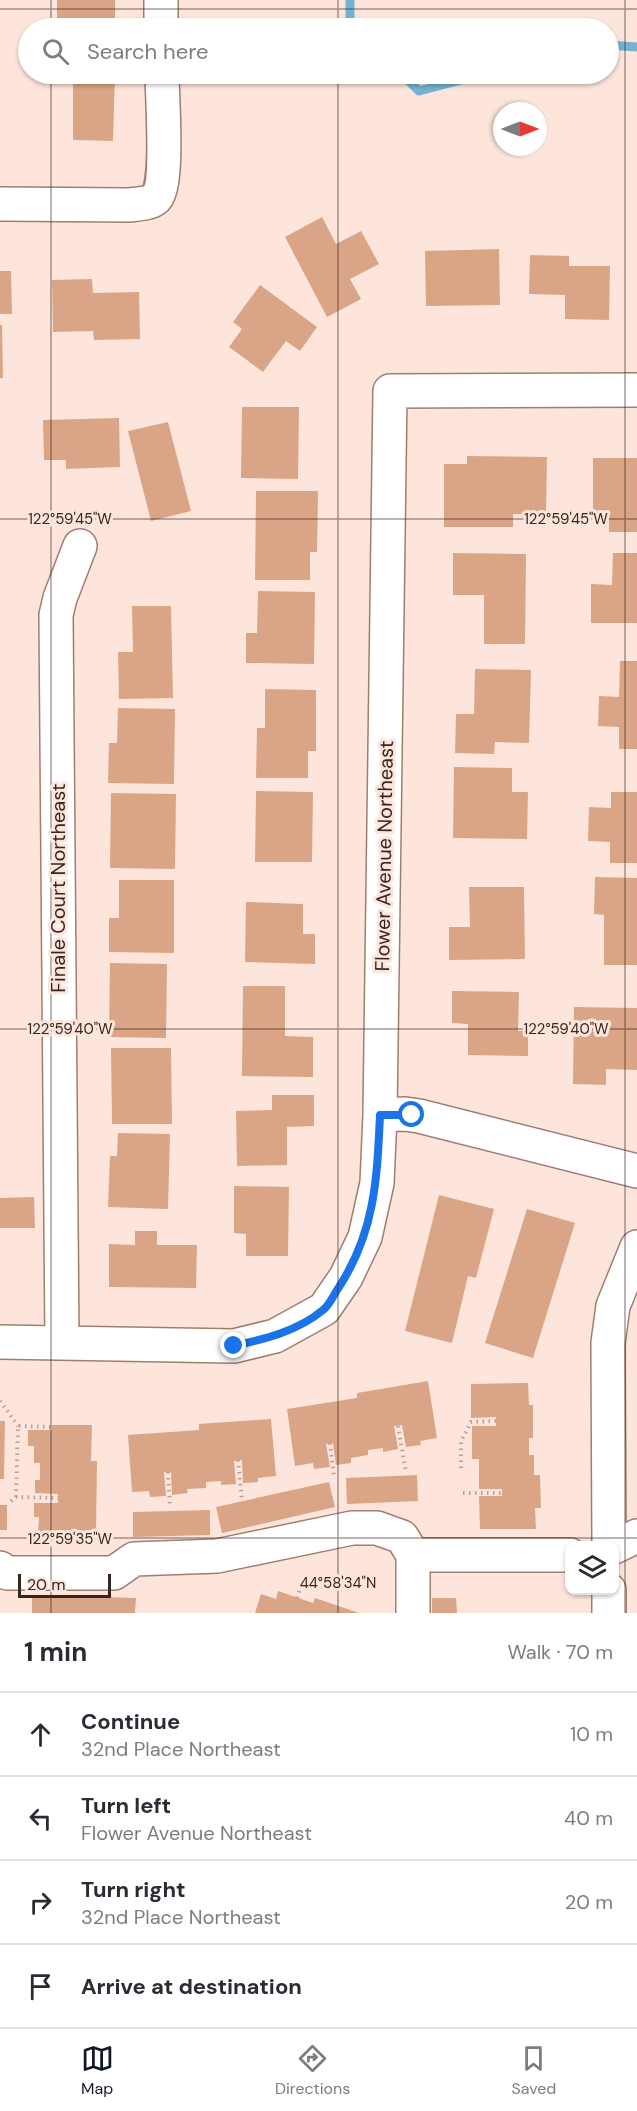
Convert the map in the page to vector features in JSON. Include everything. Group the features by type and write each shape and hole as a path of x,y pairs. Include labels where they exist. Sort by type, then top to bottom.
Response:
{"street":[{"path":"161,0 161,18"},
{"path":"0,204 129,205 146,203 155,199 161,187 164,168 162,84"},
{"name":"Flower Avenue Northeast","path":"62,1342 234,1346 275,1336 324,1309 346,1277 365,1237 377,1183 380,1115 390,391 637,390"},
{"name":"Finale Court Northeast","path":"62,1342 56,615 60,598 80,546"},
{"path":"380,1115 419,1116 637,1171"},
{"path":"609,1541 608,1343 613,1306 637,1247"},
{"path":"0,1342 62,1342"},
{"path":"0,1568 7,1573 114,1573 134,1559 217,1556 352,1528 377,1528 402,1537 413,1555 413,1613"},
{"path":"619,1545 637,1536"},
{"path":"413,1555 565,1555"},
{"path":"609,1595 609,1613"}],"path":[{"path":"0,1401 18,1426 16,1497"},
{"path":"462,1468 461,1441 471,1422 496,1421"},
{"path":"18,1426 52,1426"},
{"path":"398,1426 406,1472"},
{"path":"330,1443 334,1477"},
{"path":"238,1460 242,1500"},
{"path":"168,1472 170,1508"},
{"path":"463,1493 502,1493"},
{"path":"10,1501 16,1497 58,1498"},
{"path":"297,1598 303,1579"}],"building":[{"path":"57,0 115,0 115,18 57,18"},
{"path":"73,84 115,84 113,141 73,140"},
{"path":"322,217 336,244 361,231 379,264 350,279 361,299 327,317 285,237"},
{"path":"499,249 500,305 426,306 425,251"},
{"path":"530,255 569,256 569,266 610,266 609,320 565,319 565,295 529,294"},
{"path":"0,271 11,271 12,314 0,314"},
{"path":"92,279 93,293 139,292 140,339 94,340 93,331 53,332 52,280"},
{"path":"260,285 317,327 300,351 286,341 263,372 229,347 242,329 233,322"},
{"path":"0,325 2,325 3,378 0,378"},
{"path":"242,407 299,407 298,479 241,478"},
{"path":"119,418 120,467 66,469 66,460 44,460 43,420"},
{"path":"168,422 191,511 151,521 128,431"},
{"path":"467,456 547,457 546,514 513,514 513,527 444,527 444,464 467,464"},
{"path":"593,458 637,458 637,532 609,532 609,516 593,516"},
{"path":"256,491 318,491 317,552 310,552 310,580 255,580"},
{"path":"453,553 526,554 525,644 484,644 484,595 453,595"},
{"path":"613,553 637,553 637,623 591,623 591,584 612,585"},
{"path":"258,591 315,592 314,664 246,663 246,633 257,633"},
{"path":"132,606 171,606 173,698 119,699 118,652 133,652"},
{"path":"620,661 637,661 637,749 619,749 619,727 598,726 599,696 619,697"},
{"path":"475,669 531,670 529,743 495,742 494,754 455,753 456,714 474,714"},
{"path":"265,689 316,690 316,751 308,751 308,778 256,778 257,728 265,728"},
{"path":"118,708 175,709 174,784 108,783 109,743 117,743"},
{"path":"454,767 512,768 512,792 528,792 527,839 453,838"},
{"path":"256,791 313,792 312,862 255,862"},
{"path":"611,792 637,792 637,863 610,863 610,842 588,841 589,807 611,808"},
{"path":"111,793 176,794 175,869 110,868"},
{"path":"595,877 637,878 637,965 604,965 604,915 594,914"},
{"path":"119,880 174,880 174,953 109,952 109,918 119,918"},
{"path":"469,887 524,887 525,959 449,960 449,927 470,927"},
{"path":"246,902 303,904 303,934 315,934 315,964 245,962"},
{"path":"110,963 167,964 166,1038 109,1037"},
{"path":"243,986 285,986 285,1036 313,1037 313,1077 242,1076"},
{"path":"452,991 519,992 518,1031 528,1031 528,1056 468,1055 468,1024 452,1023"},
{"path":"574,1007 637,1008 637,1070 606,1069 606,1085 573,1084"},
{"path":"111,1048 171,1048 172,1124 112,1124"},
{"path":"272,1095 314,1095 314,1126 287,1127 287,1165 237,1166 236,1111 272,1110"},
{"path":"118,1133 170,1134 168,1209 108,1207 110,1156 117,1156"},
{"path":"234,1186 289,1187 288,1256 246,1256 246,1234 234,1233"},
{"path":"439,1195 494,1209 476,1278 468,1276 452,1343 405,1331"},
{"path":"34,1197 35,1228 0,1228 0,1198"},
{"path":"527,1209 575,1223 533,1358 485,1343"},
{"path":"135,1231 157,1231 157,1245 197,1245 196,1288 109,1287 109,1244 135,1245"},
{"path":"428,1381 437,1438 420,1441 421,1445 406,1447 402,1425 394,1426 398,1449 383,1452 383,1448 368,1450 368,1455 351,1458 351,1463 336,1465 333,1443 326,1444 330,1467 314,1469 313,1463 295,1466 287,1409 357,1398 357,1393"},
{"path":"528,1383 529,1405 533,1405 533,1438 529,1438 529,1455 534,1455 534,1475 540,1475 541,1508 535,1508 536,1529 480,1529 479,1496 502,1496 502,1489 479,1489 479,1459 472,1459 472,1426 496,1426 496,1417 471,1418 471,1384"},
{"path":"271,1419 276,1476 258,1478 258,1482 243,1483 242,1460 234,1461 236,1484 221,1485 221,1481 206,1482 206,1488 187,1489 188,1493 172,1495 171,1472 164,1472 166,1496 150,1497 149,1491 132,1492 128,1435 199,1430 199,1424"},
{"path":"0,1421 5,1421 4,1479 0,1479"},
{"path":"52,1425 92,1425 91,1461 97,1461 96,1535 38,1534 39,1517 34,1517 34,1503 58,1503 58,1494 35,1493 35,1480 40,1480 40,1463 34,1463 34,1446 28,1446 28,1430 52,1430"},
{"path":"417,1475 418,1501 347,1504 346,1478"},
{"path":"329,1482 335,1507 222,1533 216,1507"},
{"path":"0,1505 7,1505 7,1530 0,1530"},
{"path":"210,1510 210,1535 133,1537 133,1512"},
{"path":"278,1591 313,1603 315,1598 359,1613 255,1613 261,1594 276,1599"},
{"path":"32,1595 136,1598 135,1613 32,1613"},
{"path":"432,1598 456,1598 457,1613 432,1613"}],"waterway":[{"path":"350,0 350,18"},
{"path":"619,46 637,47"},
{"path":"412,84 419,91 446,84"}],"route":[{"path":"234,1346 275,1336 324,1309 346,1277 365,1237 377,1183 380,1115 412,1115"}]}
